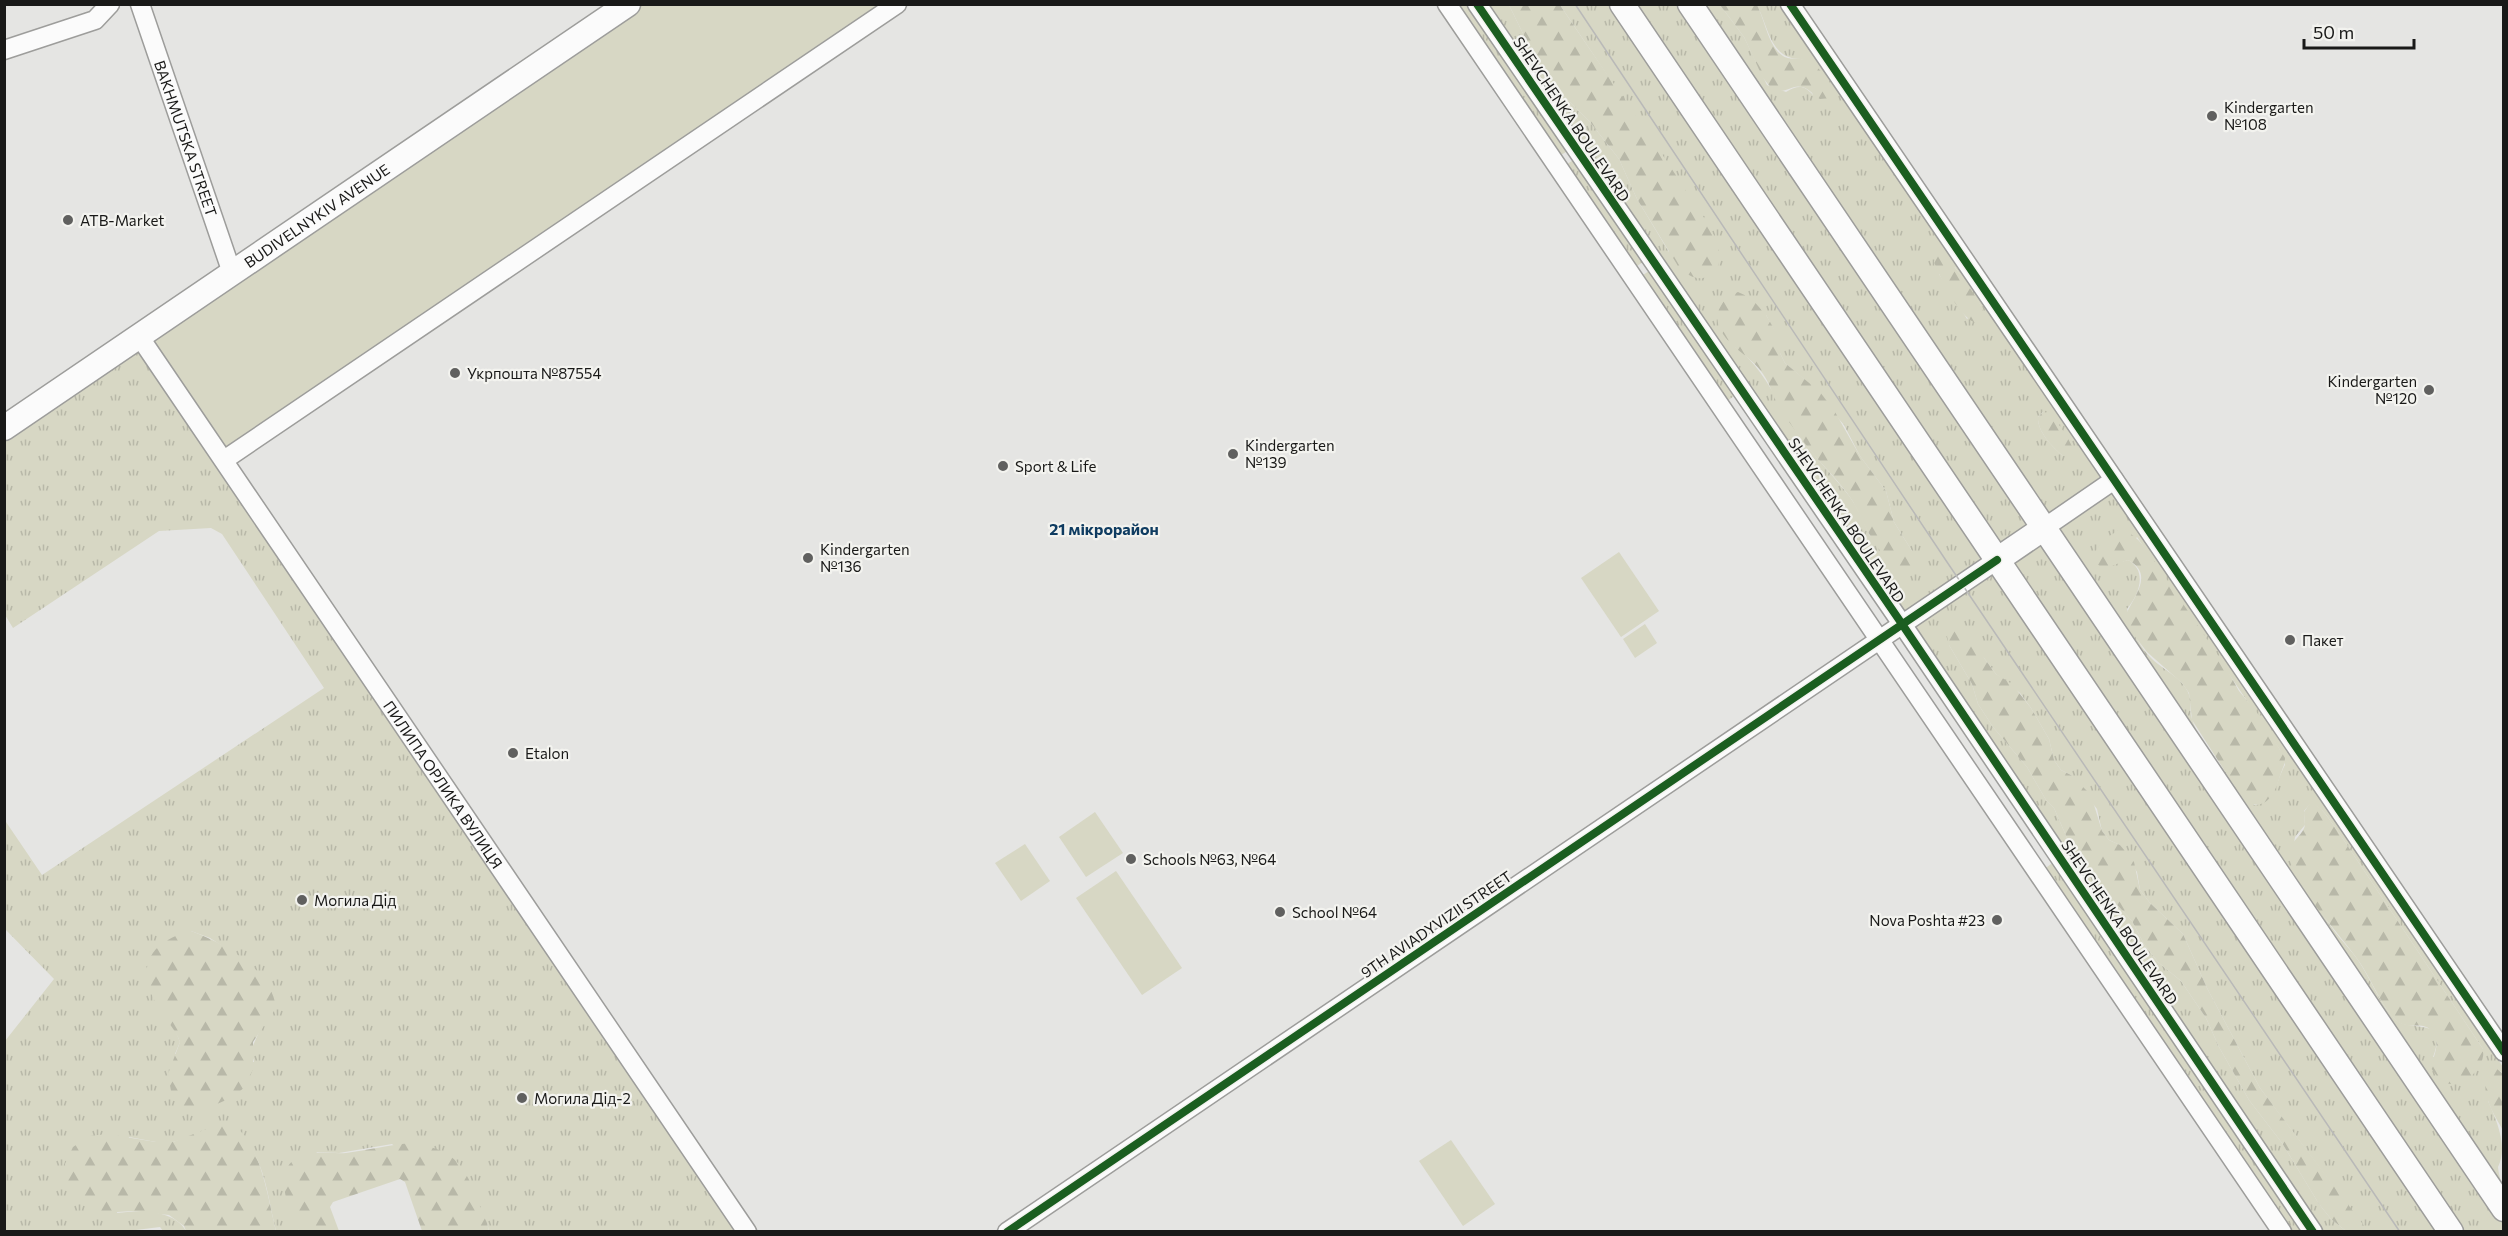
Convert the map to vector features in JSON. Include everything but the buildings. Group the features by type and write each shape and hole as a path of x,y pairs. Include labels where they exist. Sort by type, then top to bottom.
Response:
{"main road":[{"name":"BUDIVELNYKIV AVENUE","path":"4,428 628,4"},
{"path":"1622,4 2451,1232"},
{"path":"1690,4 2504,1209"},
{"path":"1997,560 2044,528"}],"street":[{"path":"4,50 95,20 110,4"},
{"name":"BAKHMUTSKA STREET","path":"140,4 232,273"},
{"path":"224,460 897,4"},
{"path":"1448,4 2282,1232"},
{"name":"SHEVCHENKA BOULEVARD","path":"1477,4 1902,624 2313,1232"},
{"path":"1790,4 2504,1052"},
{"name":"ПИЛИПА ОРЛИКА ВУЛИЦЯ","path":"139,336 747,1232"},
{"path":"1724,409 1745,394"},
{"path":"2044,528 2114,480"},
{"name":"9TH AVIADYVIZII STREET","path":"1007,1232 1997,560"},
{"path":"2035,868 2057,853"}],"green space":[{"path":"642,5 886,5 227,451 150,338"},
{"path":"1453,5 1470,5 1569,150 1558,157"},
{"path":"1487,5 1509,5 1531,50 1546,73 1560,92 1590,122 1619,159 1637,199 1669,252 1678,180 1560,5 1613,5 1987,559 1904,615","holes":["1766,315 1780,341 1780,353 1785,363 1805,380 1844,425 1860,456 1886,491 1894,522 1912,551 1870,536 1850,497 1791,424 1755,366 1735,347"]},
{"path":"1509,5 1560,5 1709,227 1717,243 1719,254 1719,263 1710,276 1695,278 1678,266 1637,199 1619,159 1590,122 1560,92 1546,73 1531,50"},
{"path":"1631,5 1681,5 2033,527 2000,550"},
{"path":"1699,5 1720,5 1744,37 1767,85 1786,92 1801,87 1813,95 1802,59 1791,58 1777,48 1757,5 1780,5 2103,480 2046,518","holes":["1955,267 1981,306 1967,319 1939,274","2043,412 2063,456 2040,428 2038,417"]},
{"path":"1720,5 1757,5 1770,39 1778,52 1785,57 1806,60 1816,66 1833,87 1831,98 1820,99 1807,89 1798,86 1781,91 1772,89 1763,78 1744,37"},
{"path":"1575,159 1646,260 1634,268 1564,166"},
{"path":"1940,253 1956,269 1981,306 1982,320 1977,323 1964,314 1946,287 1934,262"},
{"path":"1652,269 1738,393 1726,402 1640,277"},
{"path":"1738,292 1751,298 1766,315 1781,341 1780,353 1785,363 1820,392 1835,412 1860,456 1886,491 1894,522 1912,551 1914,560 1912,567 1907,571 1896,570 1883,554 1868,532 1851,498 1805,444 1785,416 1758,367 1721,331 1717,318 1719,308 1725,300"},
{"path":"135,348 736,1231 489,1231 487,1223 392,1144 339,1153 317,1152 288,1201 299,1231 276,1231 257,1158 241,1134 229,1125 173,1142 156,1142 129,1137 117,1213 135,1211 165,1215 173,1218 186,1231 163,1231 160,1227 120,1232 5,1231 5,1041 54,979 5,929 4,819 42,875 324,688 222,534 211,528 159,531 13,628 5,615 5,437","holes":["191,931 210,938 241,958 259,1032 251,1050 254,1062 175,1054 180,1042 174,1027"]},
{"path":"2043,412 2049,413 2063,431 2074,451 2071,455 2063,456 2043,433 2038,417"},
{"path":"2111,491 2503,1067 2503,1074 2500,1071 2488,1101 2498,1125 2502,1143 2498,1167 2503,1196 2054,530","holes":["2137,537 2280,750 2285,765 2271,796 2261,803 2254,805 2219,764 2196,729 2191,716 2189,695 2185,687 2151,658 2137,639 2127,609 2138,590 2140,577 2138,570 2128,560 2121,562","2310,804 2318,807 2329,818 2483,1049 2433,1057 2437,1044 2436,1035 2432,1030 2401,1023 2384,1006 2358,960 2323,915 2291,861 2295,837 2305,825 2304,811"]},
{"path":"2119,530 2136,538 2148,552 2225,666 2239,691 2258,714 2285,758 2276,788 2266,802 2255,805 2248,803 2239,793 2192,720 2189,693 2182,683 2147,652 2133,634 2125,618 2139,588 2140,573 2136,566 2128,560 2103,569 2094,561 2099,546"},
{"path":"2041,539 2503,1223 2503,1231 2460,1231 2007,561"},
{"path":"1619,552 1659,611 1621,637 1581,578"},
{"path":"1995,570 2441,1231 2368,1231 2364,1227 2260,1088 2207,988 2183,934 2150,903 2140,890 2137,872 2120,845 2109,840 2102,831 2097,809 2071,775 2061,770 2054,760 2049,739 2031,708 2020,693 1996,674 1984,658 1949,645 1972,684 1978,704 1993,727 2027,767 2046,800 2054,808 2077,861 2132,921 2144,944 2158,962 2181,981 2206,1018 2219,1047 2249,1100 2282,1143 2319,1204 2331,1219 2346,1231 2322,1231 1912,626"},
{"path":"1645,624 1657,643 1635,658 1623,639"},
{"path":"1953,627 1963,630 1996,674 2012,684 2031,708 2049,739 2054,760 2061,770 2071,775 2091,795 2102,831 2109,840 2120,845 2134,862 2140,890 2150,903 2183,934 2207,988 2260,1088 2368,1231 2346,1231 2331,1219 2319,1204 2282,1143 2249,1100 2219,1047 2206,1018 2181,981 2158,962 2144,944 2132,921 2077,861 2054,808 2046,800 2027,767 1993,727 1978,704 1972,684 1949,645 1947,636"},
{"path":"2310,803 2322,810 2337,830 2483,1049 2482,1062 2469,1078 2450,1084 2437,1076 2431,1068 2436,1046 2433,1033 2425,1027 2402,1024 2392,1016 2358,960 2303,887 2291,862 2290,849 2303,830 2304,812"},
{"path":"1095,812 1123,853 1086,877 1059,837"},
{"path":"1025,844 1050,881 1021,901 995,863"},
{"path":"2055,861 2306,1231 2288,1231 2043,870"},
{"path":"1116,871 1182,968 1142,995 1076,898"},
{"path":"191,931 218,943 256,970 273,994 276,1008 253,1042 253,1069 246,1086 233,1097 217,1104 188,1109 178,1103 171,1091 168,1074 180,1042 151,993 147,980 147,969 150,959 164,942"},
{"path":"2497,1069 2503,1074 2503,1130 2487,1098 2486,1089 2486,1081"},
{"path":"217,1125 231,1125 249,1142 262,1172 276,1231 186,1231 184,1226 169,1215 132,1211 103,1213 91,1207 68,1183 65,1164 73,1147 90,1136 107,1134 156,1142 173,1142"},
{"path":"1451,1140 1495,1204 1463,1226 1419,1161"},
{"path":"410,1143 443,1152 454,1159 469,1179 489,1231 422,1231 405,1182 400,1179 333,1202 330,1207 339,1231 299,1231 285,1191 286,1170 291,1162 311,1153 346,1153"}],"tram line":[{"path":"1575,4 1947,562 2400,1232"}],"cycle path":[{"path":"1477,4 1902,624 2313,1232"},
{"path":"1790,4 2504,1052"},
{"path":"1007,1232 1997,560"}],"place":[{"name":"Kindergarten №108","path":"2212,116"},
{"name":"ATB-Market","path":"68,220"},
{"name":"Укрпошта №87554","path":"455,373"},
{"name":"Kindergarten №120","path":"2429,390"},
{"name":"Kindergarten №139","path":"1233,454"},
{"name":"Sport & Life","path":"1003,466"},
{"name":"Kindergarten №136","path":"808,558"},
{"name":"Пакет","path":"2290,640"},
{"name":"Etalon","path":"513,753"},
{"name":"Schools №63, №64","path":"1131,859"},
{"name":"Могила Дiд","path":"302,900"},
{"name":"School №64","path":"1280,912"},
{"name":"Nova Poshta #23","path":"1997,920"},
{"name":"Могила Дiд-2","path":"522,1098"}],"district":[{"name":"21 мікрорайон","path":"1104,528"}]}
